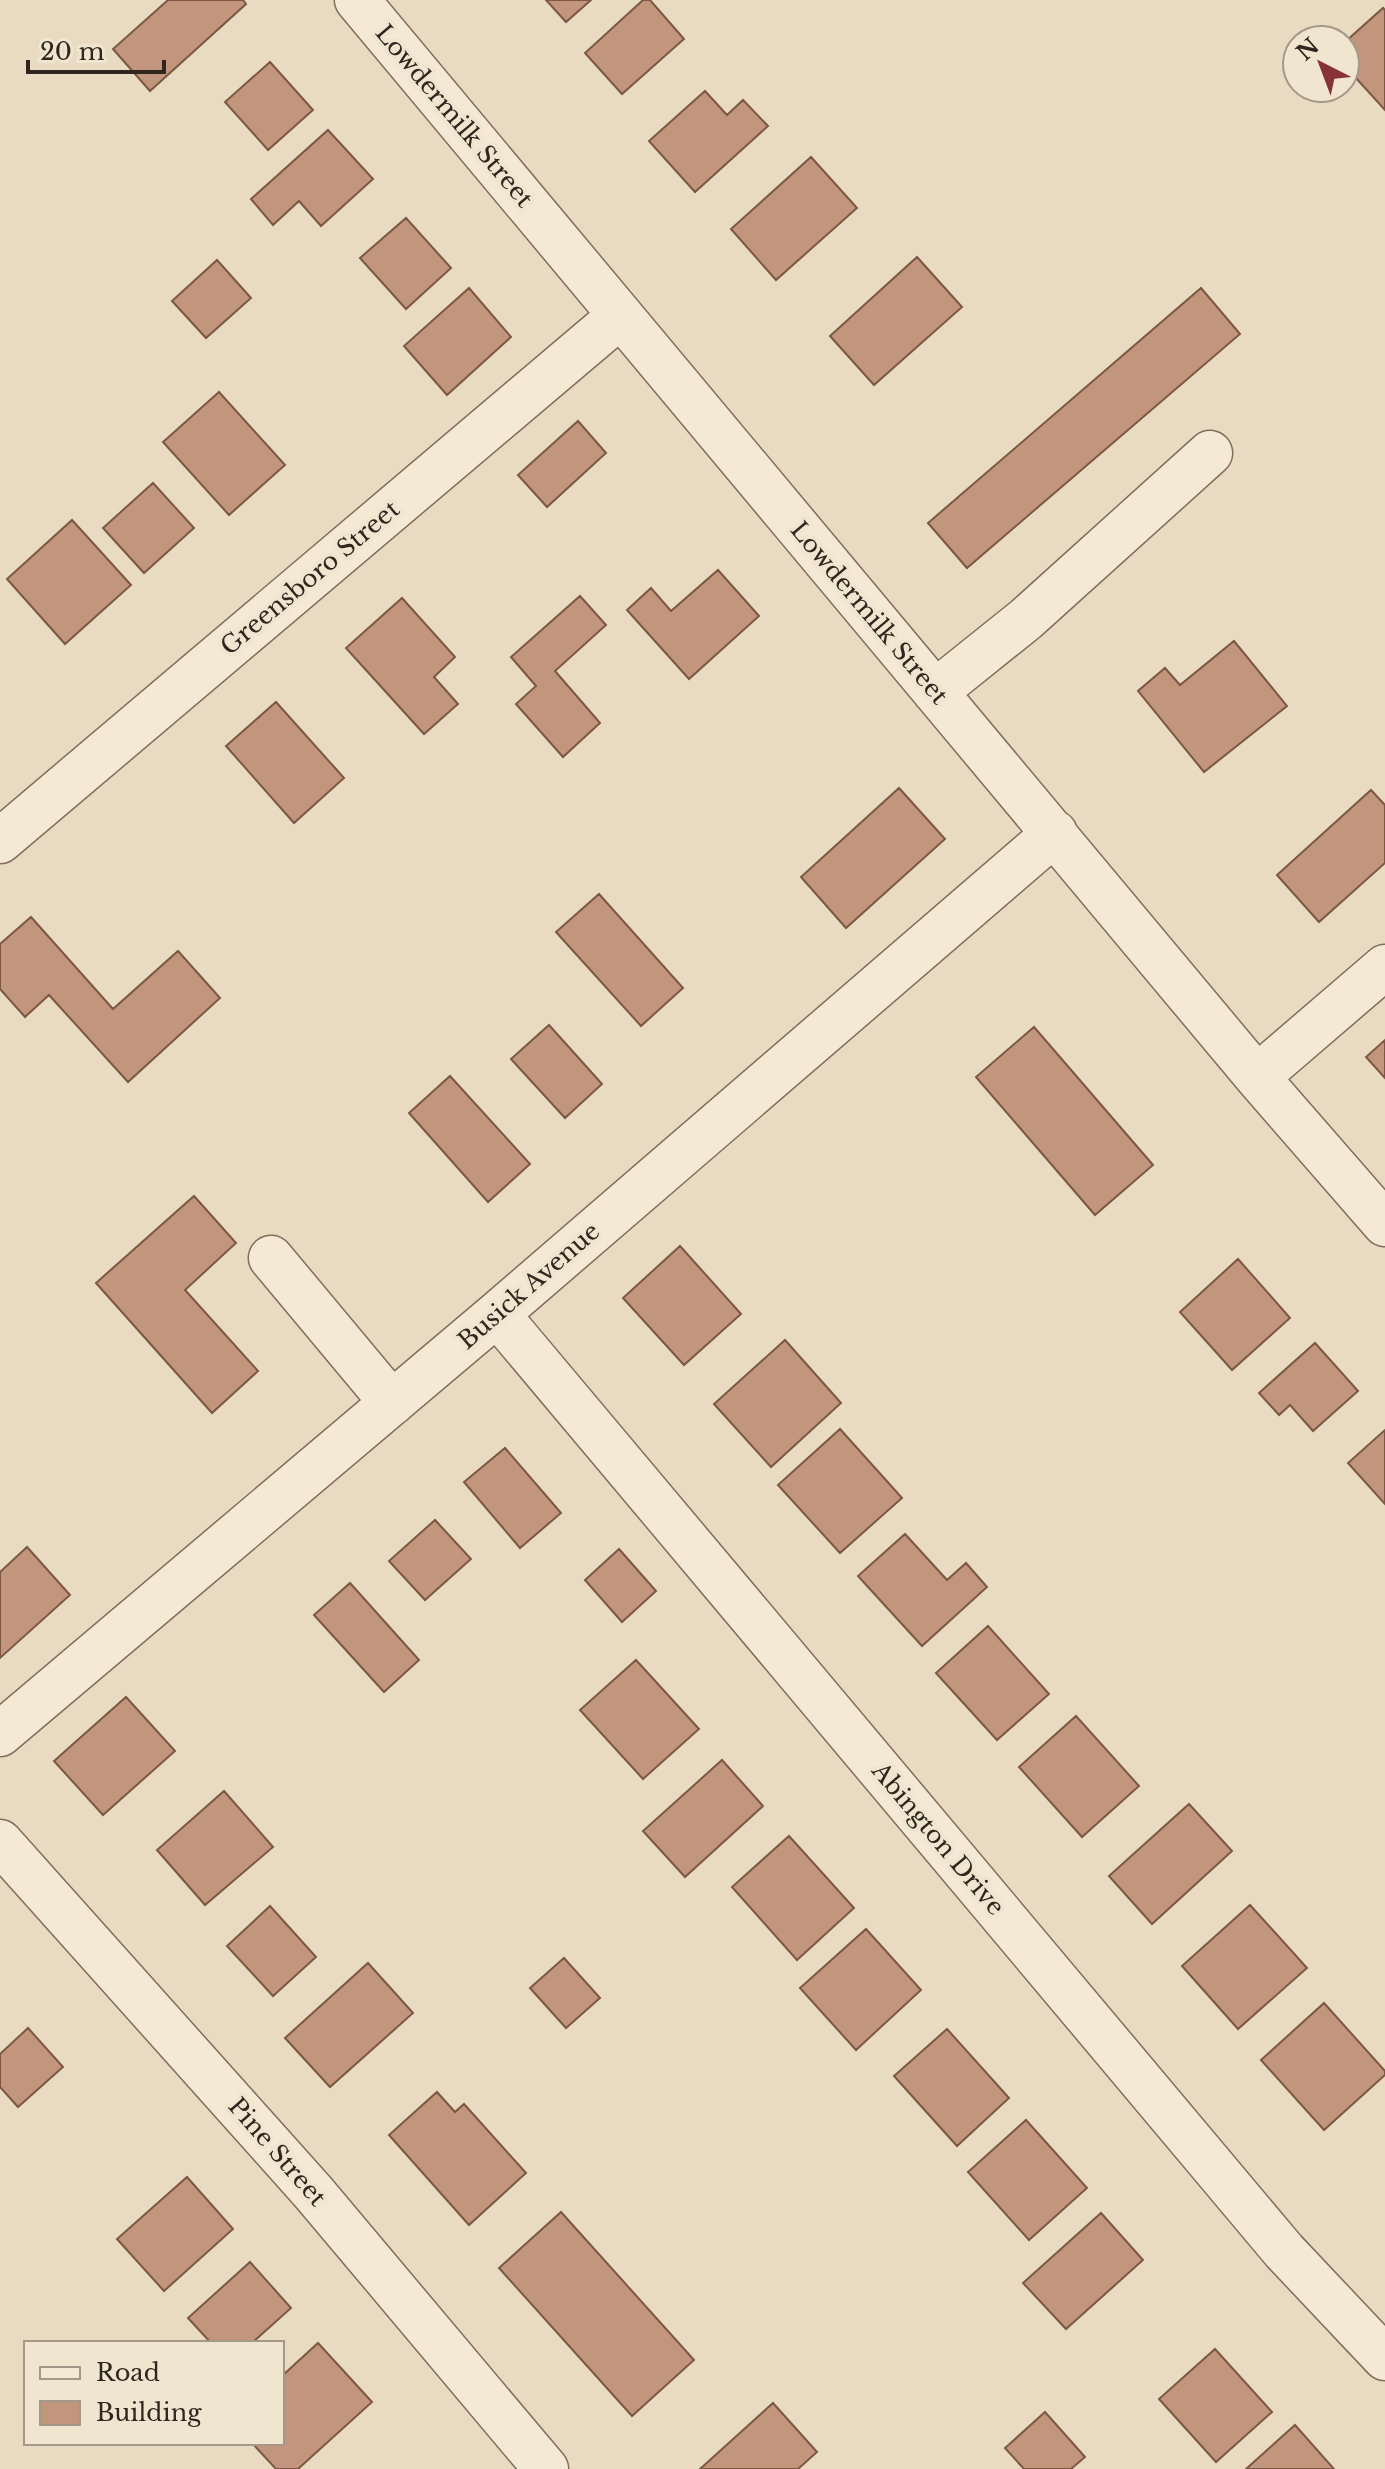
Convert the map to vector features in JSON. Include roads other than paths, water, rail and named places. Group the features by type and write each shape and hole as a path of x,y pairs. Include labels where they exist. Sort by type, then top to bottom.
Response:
{"street":[{"name":"Lowdermilk Street","path":"377,7 620,316 1257,1077 1385,1224"},
{"name":"Greensboro Street","path":"0,841 620,316"},
{"path":"935,692 1026,619 1210,453"},
{"name":"Busick Avenue","path":"0,1734 497,1314 1055,833"},
{"path":"1257,1077 1385,967"},
{"path":"271,1258 392,1403"},
{"name":"Abington Drive","path":"497,1314 1284,2251 1385,2358"},
{"name":"Pine Street","path":"0,1842 313,2192 546,2469"}]}
